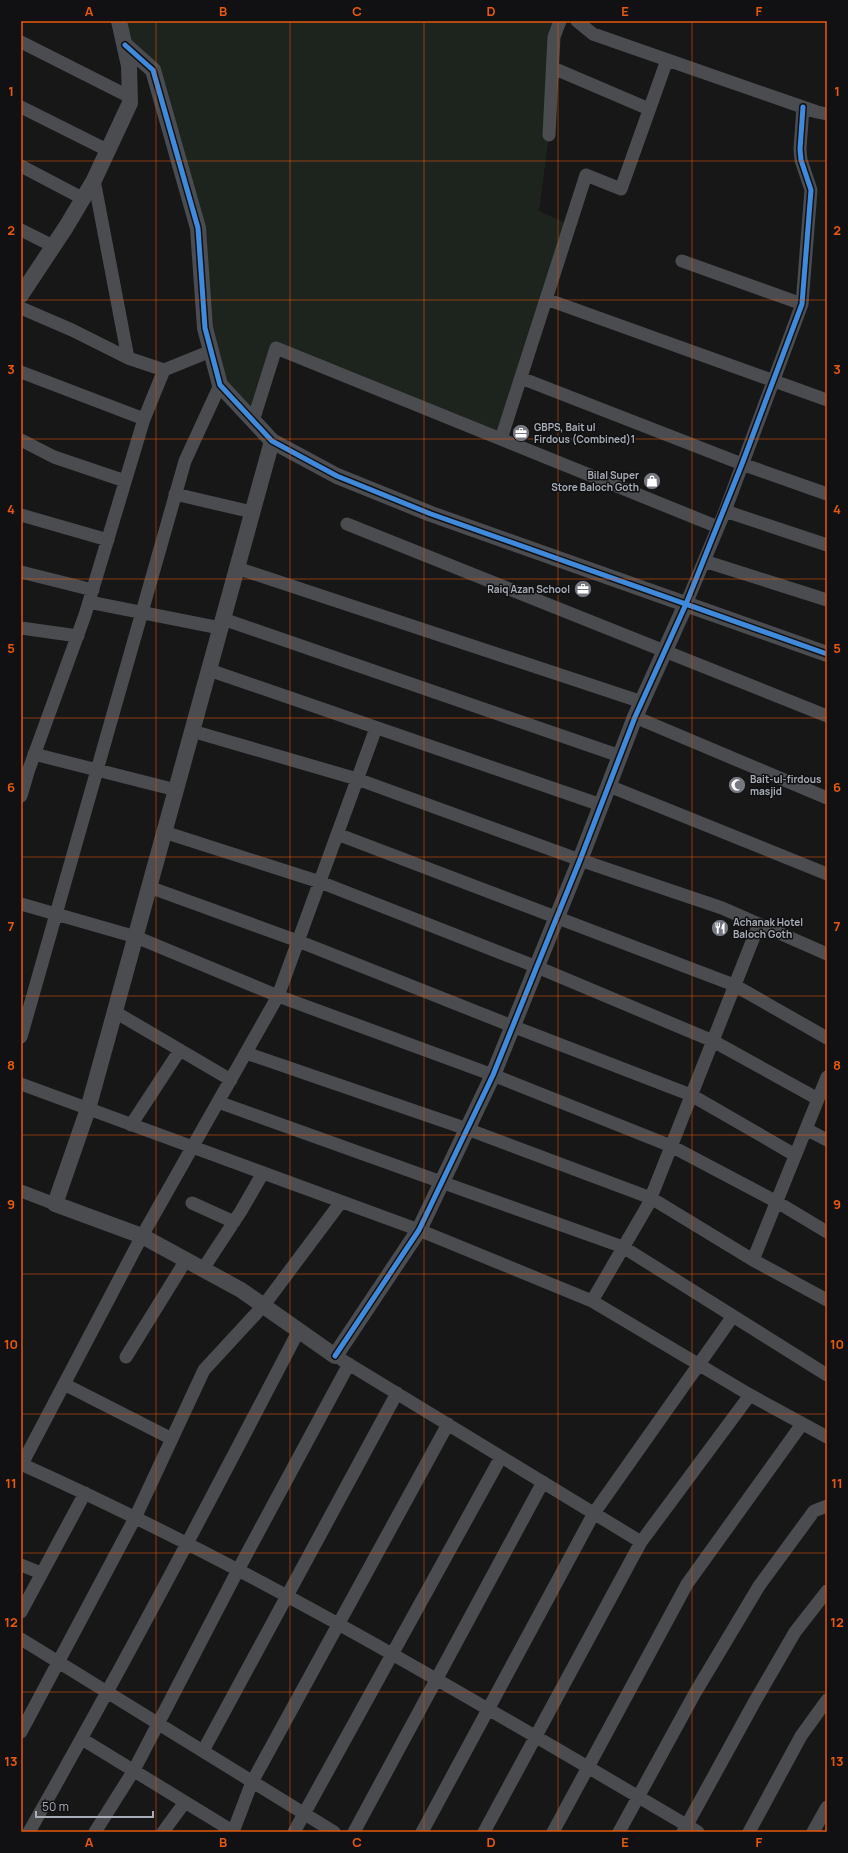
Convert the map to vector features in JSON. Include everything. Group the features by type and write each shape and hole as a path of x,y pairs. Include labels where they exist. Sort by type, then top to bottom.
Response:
{"street":[{"path":"119,21 129,66 130,103 94,180 82,198 66,228 21,297 72,330 128,358 164,370 211,351"},
{"path":"549,135 554,37 560,21"},
{"path":"577,21 593,34 827,114"},
{"path":"21,42 130,96"},
{"path":"124,45 153,70 196,220 198,228 205,328 220,385 272,441 337,476 431,514 827,654"},
{"path":"501,439 586,175 621,188 667,60"},
{"path":"553,68 649,109"},
{"path":"21,107 107,150"},
{"path":"335,1356 418,1230 493,1075 557,918 635,717 686,604 725,511 802,304 812,190 802,165 800,149 803,107"},
{"path":"21,166 82,198"},
{"path":"94,180 128,358"},
{"path":"21,230 53,246"},
{"path":"682,260 802,304"},
{"path":"546,299 827,400"},
{"path":"254,421 276,348 718,527"},
{"path":"21,796 34,754 78,636 144,419 164,370"},
{"path":"21,372 144,419"},
{"path":"521,378 742,464 827,494"},
{"path":"21,1038 185,461 220,385"},
{"path":"21,440 54,457 125,481"},
{"path":"55,1204 88,1109 272,441"},
{"path":"175,494 252,512"},
{"path":"725,511 827,544"},
{"path":"21,515 108,540"},
{"path":"347,524 827,716"},
{"path":"704,561 827,600"},
{"path":"237,568 642,702"},
{"path":"21,572 142,613 221,624 620,756"},
{"path":"22,630 78,636"},
{"path":"209,670 601,805"},
{"path":"635,717 827,798"},
{"path":"376,728 278,996 142,1236 21,1464 85,1493 238,1570 489,1709 638,1797 685,1829 698,1832"},
{"path":"192,731 357,779 580,860 722,908 827,954"},
{"path":"34,754 176,790"},
{"path":"609,786 827,874"},
{"path":"164,832 320,882 537,966 713,1041 818,1099"},
{"path":"337,834 734,985 827,1038"},
{"path":"149,887 298,941 512,1026 692,1095 795,1155"},
{"path":"21,904 136,936 278,996 493,1075 671,1146 776,1202 827,1232"},
{"path":"592,1301 651,1198 759,924"},
{"path":"115,1012 230,1080"},
{"path":"131,1125 180,1050"},
{"path":"246,1053 466,1129 651,1198 753,1260 827,1300"},
{"path":"753,1260 827,1077"},
{"path":"21,1084 418,1230 592,1301 750,1395 827,1437"},
{"path":"218,1102 623,1247 827,1375"},
{"path":"806,1129 827,1140"},
{"path":"203,1269 234,1222 263,1173"},
{"path":"21,1191 142,1236 241,1290 335,1356 641,1542"},
{"path":"21,1732 135,1518 204,1370 264,1305 341,1202"},
{"path":"192,1203 234,1222"},
{"path":"126,1356 186,1260"},
{"path":"422,1832 594,1513 700,1365 733,1316"},
{"path":"29,1832 82,1739 188,1545 299,1330"},
{"path":"95,1832 134,1770 238,1570 349,1364"},
{"path":"64,1384 172,1439"},
{"path":"203,1752 397,1393"},
{"path":"484,1832 641,1542 750,1395"},
{"path":"82,1739 233,1832 252,1782 448,1424"},
{"path":"553,1832 687,1584 802,1424"},
{"path":"294,1832 501,1457"},
{"path":"354,1832 544,1482"},
{"path":"21,1612 40,1573 85,1493"},
{"path":"619,1832 695,1693 760,1586 814,1511 827,1506"},
{"path":"21,1565 40,1573"},
{"path":"685,1829 755,1701 795,1632 827,1591"},
{"path":"21,1639 334,1832"},
{"path":"749,1832 801,1736 827,1700"},
{"path":"163,1832 185,1802"},
{"path":"813,1832 827,1807"}],"shaded area":[{"path":"119,21 559,21 549,135 539,211 570,225 501,438 277,348 254,420 220,384 199,227 153,69 125,45"}],"cycle path":[{"path":"125,45 153,70 198,228 205,328 220,385 272,441 337,476 431,514 827,654"},
{"path":"335,1356 419,1230 493,1075 580,860 635,717 686,604 742,464 802,304 811,190 801,160 800,149 803,107"}],"place":[{"name":"GBPS, Bait ul Firdous (Combined)1","path":"521,433"},
{"name":"Bilal Super Store Baloch Goth","path":"652,481"},
{"name":"Raiq Azan School","path":"583,589"},
{"name":"Bait-ul-firdous masjid","path":"737,785"},
{"name":"Achanak Hotel Baloch Goth","path":"720,928"}]}
